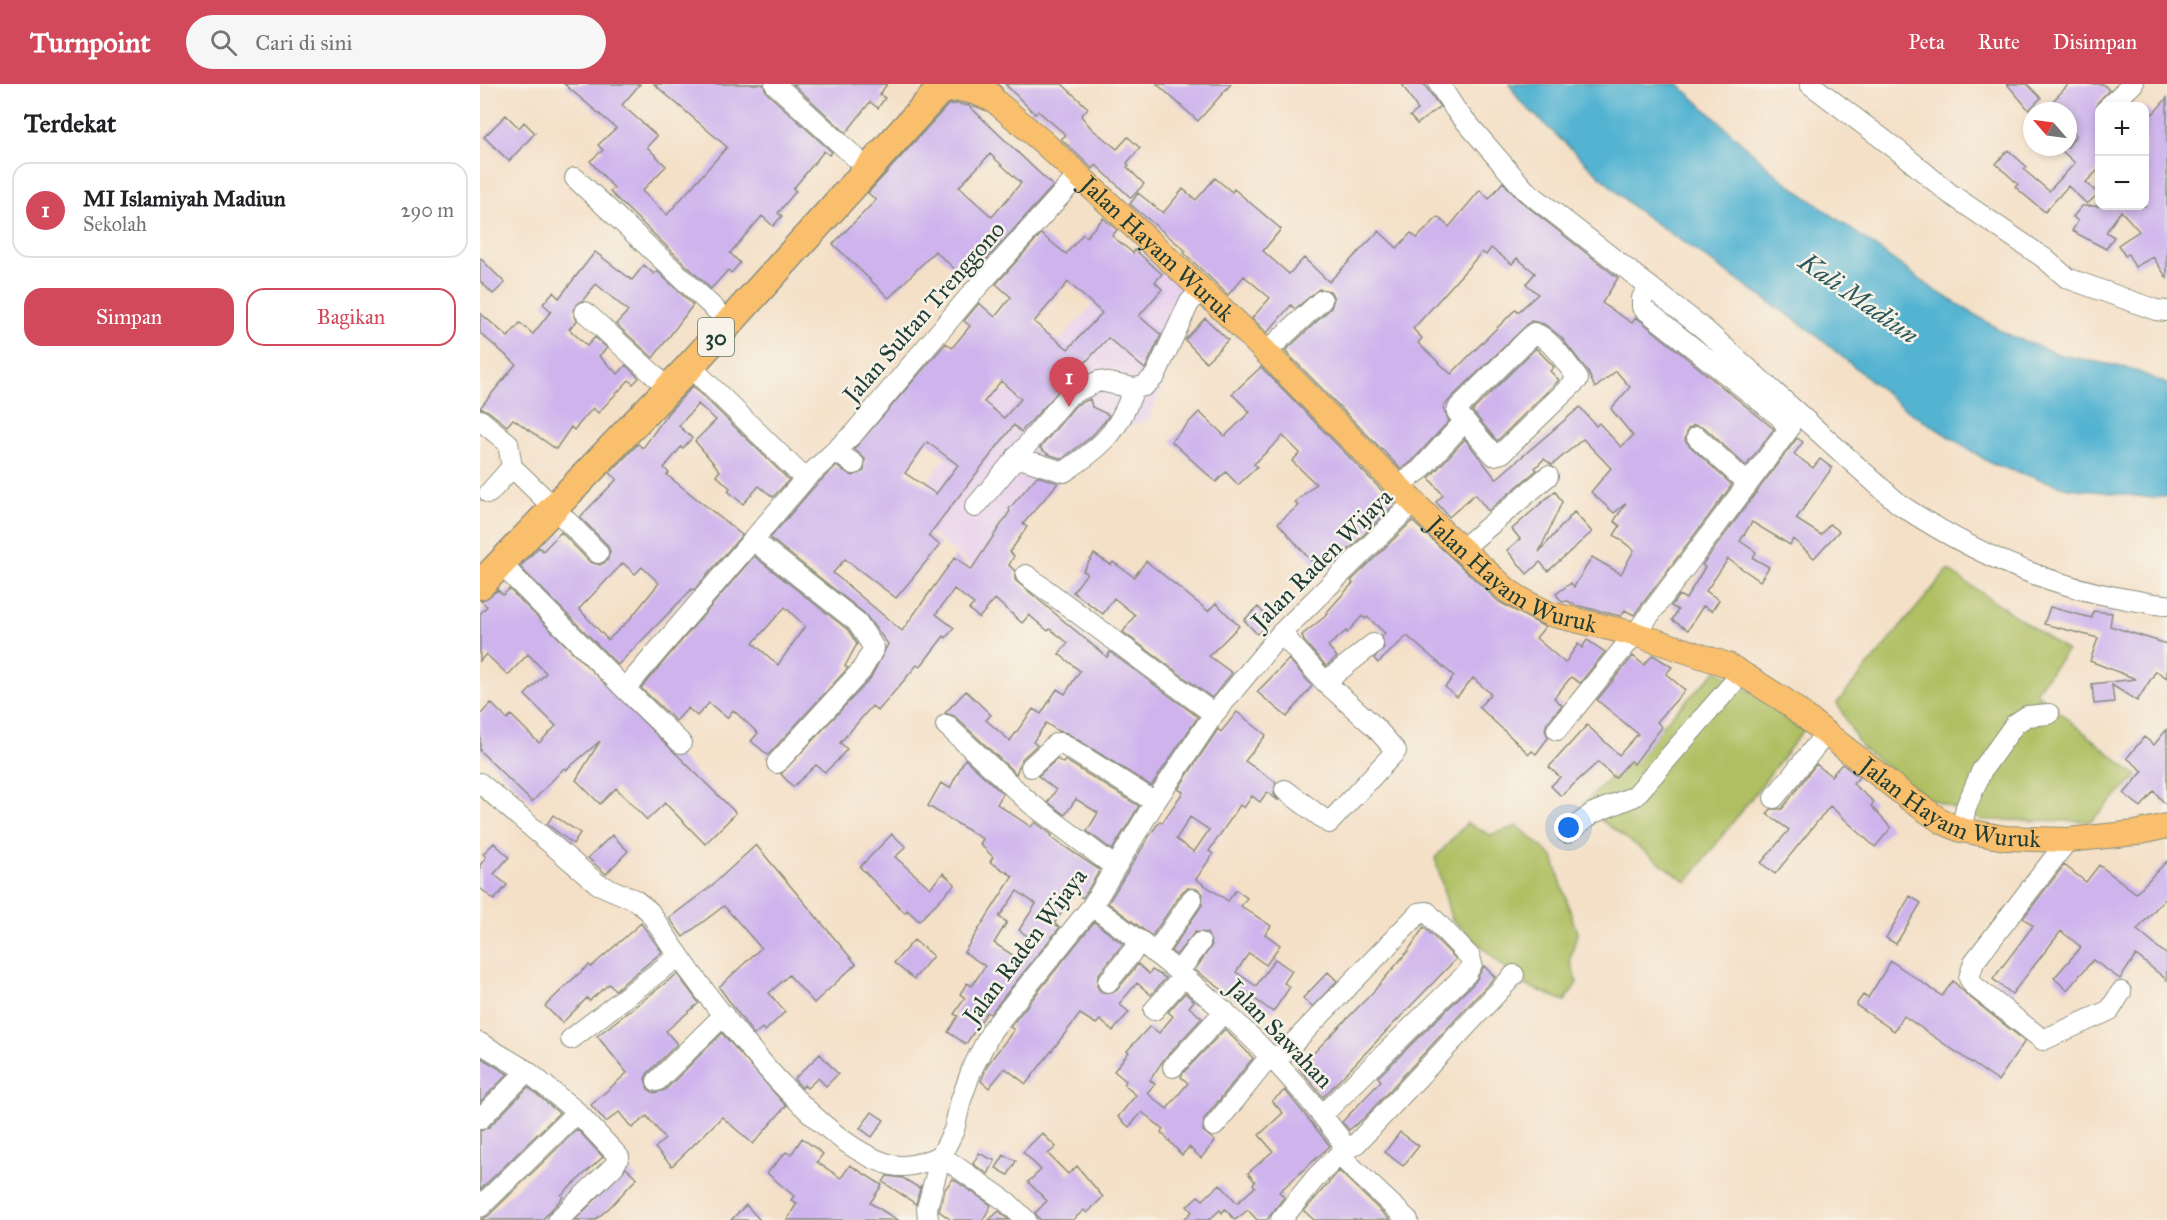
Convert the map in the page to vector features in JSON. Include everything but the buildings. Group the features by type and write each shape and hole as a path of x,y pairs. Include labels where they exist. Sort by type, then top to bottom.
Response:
{"highway":[{"name":"30","path":"480,585 490,564 549,501 655,376 856,158 936,86"},
{"name":"30","path":"549,501 690,366 936,86"},
{"path":"936,86 982,90"}],"main road":[{"name":"Jalan Hayam Wuruk","path":"982,90 1079,175 1202,290 1406,494 1508,591 1550,615 1635,634 1710,658 1741,674 1784,700 1912,801 1961,830 2005,838 2068,840 2165,830"}],"street":[{"path":"775,84 856,158"},
{"path":"1439,84 1455,109 1525,190 1704,329 1899,504 1930,525 2033,576 2099,594 2167,605"},
{"path":"1810,84 1949,192 2044,258 2067,278 2156,310 2167,311"},
{"path":"2113,102 2133,84"},
{"name":"Jalan Sultan Trenggono","path":"625,689 805,479 854,433 972,293 1079,175"},
{"path":"575,178 716,310"},
{"path":"1557,730 1635,634 1747,483 1787,434 1788,427 1780,417 1642,307 1641,303 1649,286"},
{"path":"975,507 1069,395 1099,381 1134,388 1144,386 1155,376 1189,303 1202,290"},
{"path":"1265,353 1322,300"},
{"path":"585,312 655,376"},
{"path":"1534,333 1540,335 1558,353 1578,379 1500,455 1494,455 1464,422 1457,412 1459,407 1534,333"},
{"path":"690,366 805,479"},
{"path":"1016,457 1064,472 1107,441 1125,415 1134,388"},
{"path":"480,420 508,443 512,467 532,489 549,501 598,553"},
{"name":"Jalan Raden Wijaya","path":"928,1220 927,1208 940,1156 954,1130 972,1069 992,1030 1092,906 1155,802 1214,714 1281,633 1406,494 1420,470 1464,422"},
{"path":"1697,437 1747,483"},
{"path":"835,451 854,464"},
{"path":"489,493 512,467"},
{"path":"1462,549 1548,476"},
{"path":"753,540 856,622 874,648 861,671 777,763"},
{"path":"490,564 681,743"},
{"path":"1026,574 1214,714"},
{"path":"1281,633 1325,682 1375,727 1396,751 1329,823 1285,790"},
{"path":"1325,682 1373,644"},
{"path":"1567,833 1593,813 1635,796 1741,674"},
{"path":"1961,830 1966,807 1982,770 2015,724 2027,716 2049,714"},
{"path":"946,724 1030,804 1116,867"},
{"path":"1774,798 1827,732"},
{"path":"1031,767 1057,743 1062,743 1155,802"},
{"path":"480,783 598,884 635,900 649,911 679,956 724,1015 808,1113 867,1155 901,1166 940,1156 1006,1202 1026,1220"},
{"path":"2068,840 1974,962 1969,978 1974,986 2043,1040 2110,1010 2121,992"},
{"path":"1108,982 1148,946 1192,899"},
{"name":"Jalan Sawahan","path":"1092,906 1181,973 1274,1058 1322,1115 1342,1152 1408,1220"},
{"path":"1214,1126 1274,1058 1419,913 1427,912 1470,957 1472,964 1467,973 1322,1115"},
{"path":"1154,1010 1200,943"},
{"path":"571,1039 679,956"},
{"path":"1281,1220 1302,1194 1342,1152 1355,1144 1514,975"},
{"path":"1173,1067 1225,1011"},
{"path":"657,1081 724,1015"},
{"path":"480,1043 527,1071 577,1112 619,1157 614,1166 558,1220"},
{"path":"480,1119 527,1071"},
{"path":"480,1207 577,1112"}],"shaded area":[{"path":"1153,241 1200,286 1149,420 1085,440 1019,531 978,571 905,512 994,393 1012,391"}],"green space":[{"path":"1948,570 2067,651 2035,692 2137,776 2091,821 1982,820 1928,798 1861,747 1837,703"},
{"path":"1717,670 1806,727 1687,882 1598,818 1584,804"},
{"path":"1467,823 1490,835 1518,826 1553,857 1577,933 1570,960 1577,983 1565,1001 1522,984 1451,918 1435,858"}],"water":[{"name":"Kali Madiun","path":"1509,84 1678,84 1778,176 1936,291 2008,335 2061,355 2132,369 2167,384 2167,496 2154,498 2068,488 1992,464 1905,409 1811,331 1634,208 1520,101"}],"place":[{"name":"MI Islamiyah Madiun","path":"1069,407"}]}
